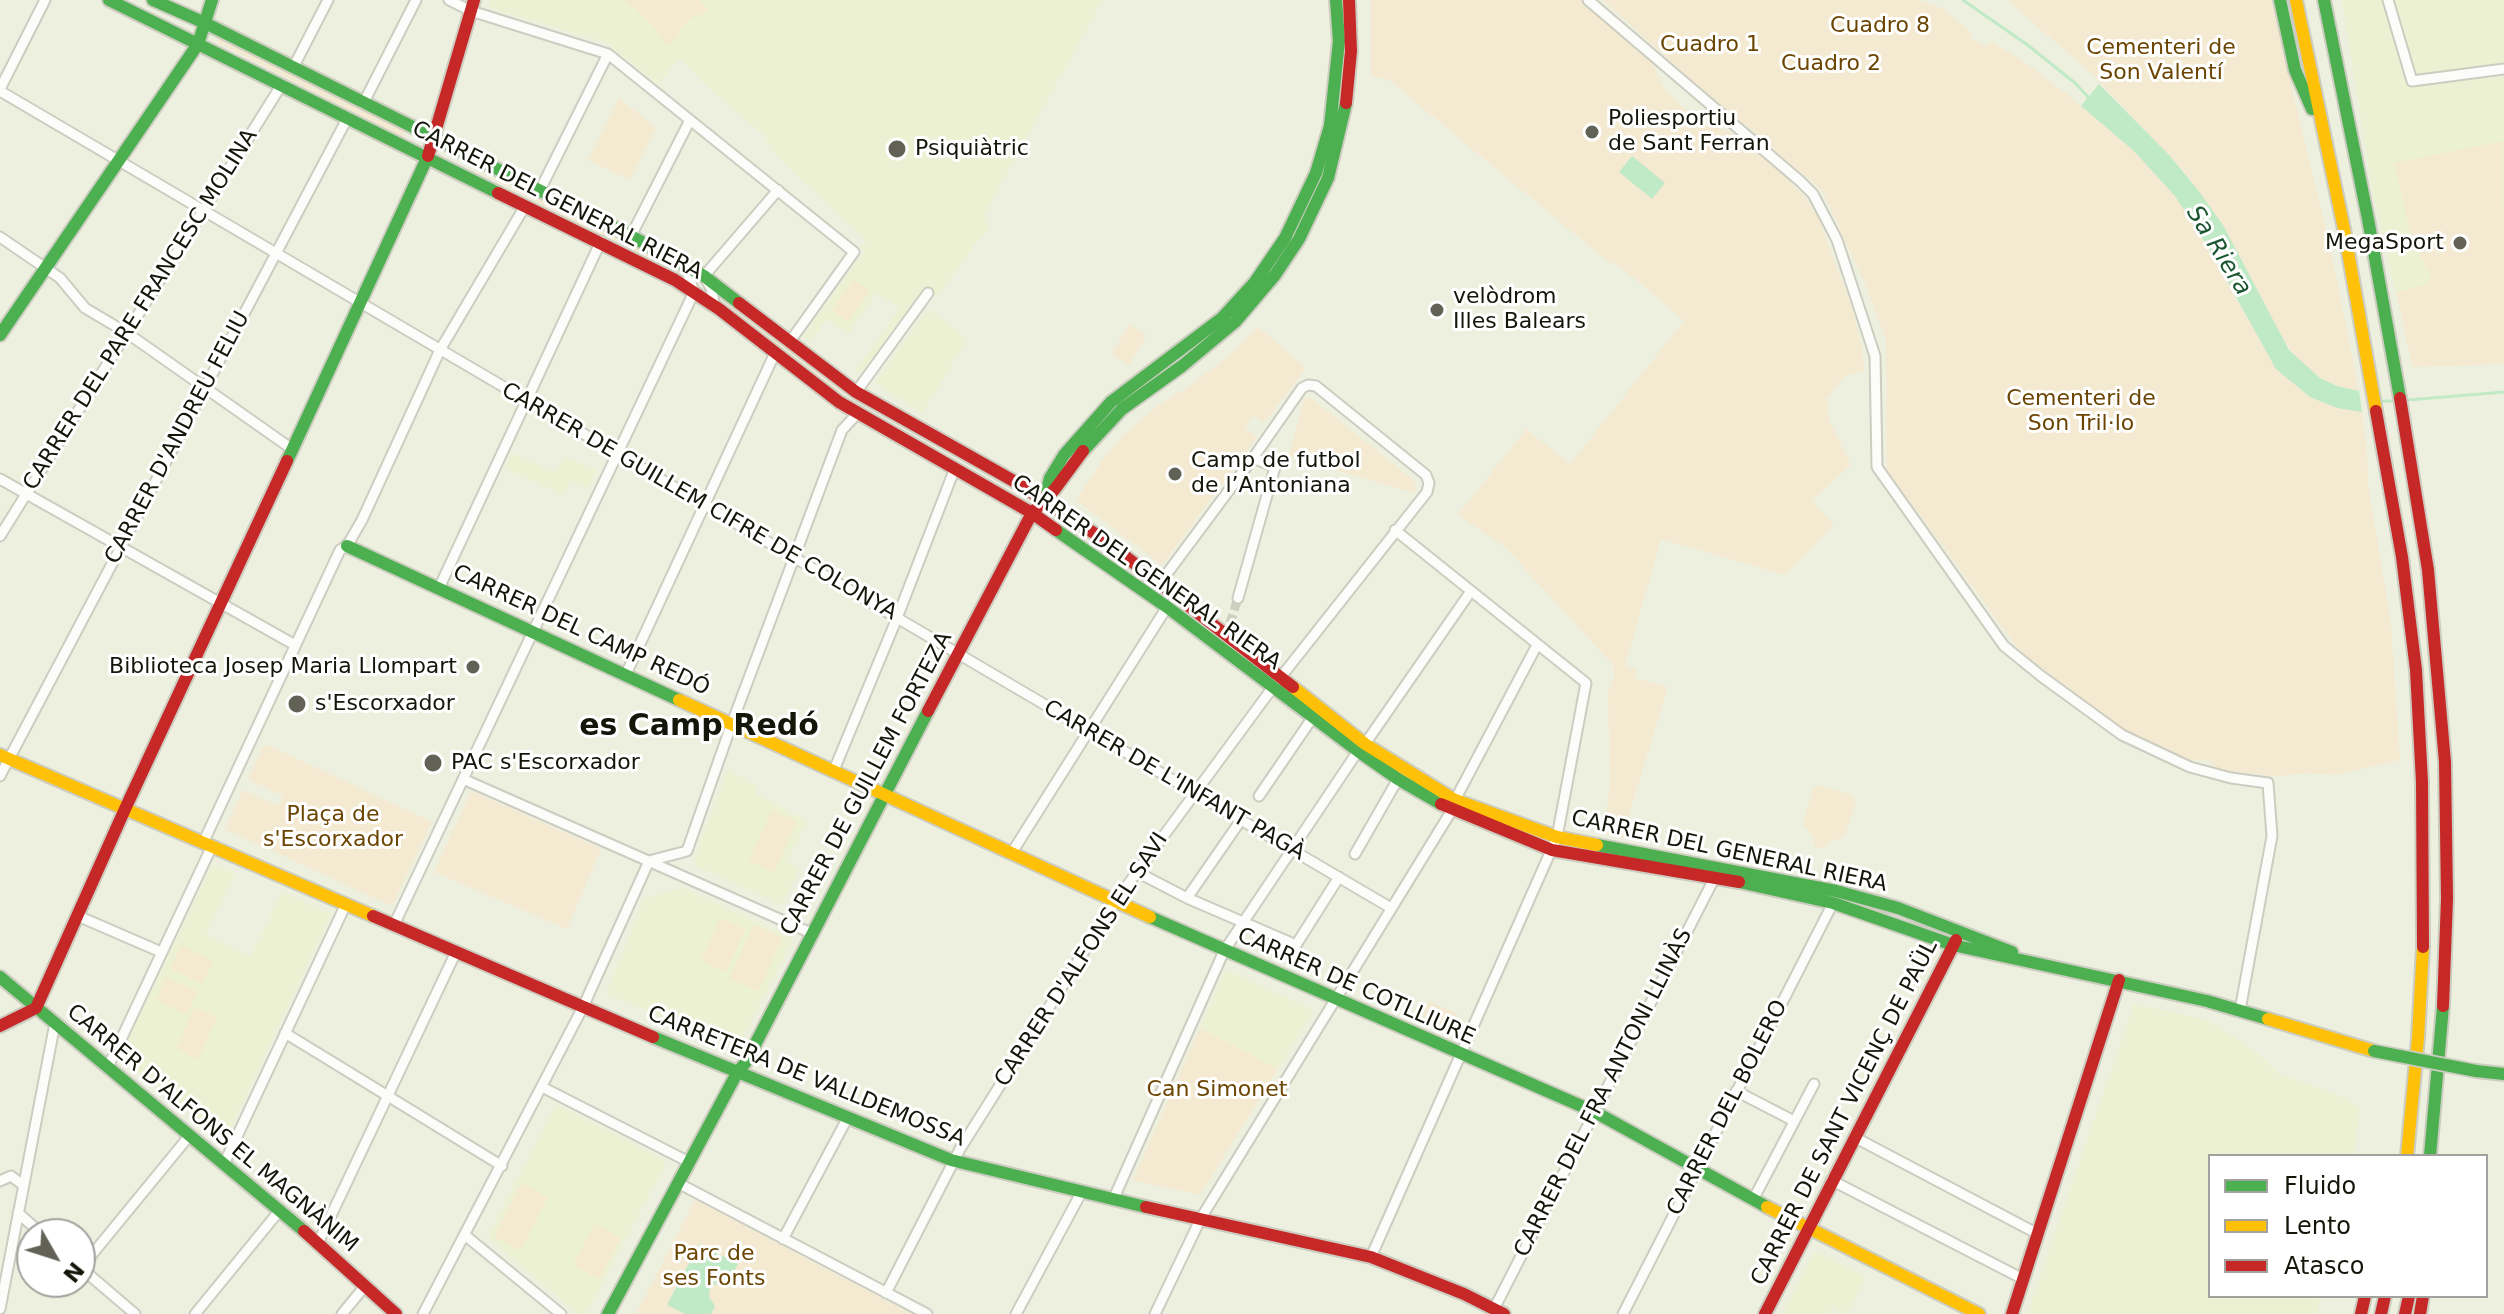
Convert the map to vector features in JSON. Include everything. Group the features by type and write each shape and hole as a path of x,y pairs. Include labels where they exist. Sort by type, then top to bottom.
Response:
{"main road":[{"name":"CARRER DEL GENERAL RIERA","path":"109,0 601,241 694,292 857,414 1032,513 1276,683 1398,779 1454,805 1555,844 1833,903 1953,945 2119,980 2240,1010 2374,1051 2504,1074"},
{"name":"CARRER DEL GENERAL RIERA","path":"153,0 631,236 704,276 856,392 1044,501 1103,539 1160,583 1313,717 1454,805"},
{"path":"0,335 48,269 198,44 212,0"},
{"path":"1044,501 1050,478 1064,455 1111,402 1222,318 1255,282 1285,238 1313,181 1330,126 1339,41 1336,0"},
{"name":"CARRER DE GUILLEM FORTEZA","path":"608,1314 737,1073 746,1062 1032,513 1122,409 1194,357 1235,322 1275,275 1299,239 1328,178 1345,116 1351,51 1349,0"},
{"path":"2280,0 2295,70 2327,147"},
{"path":"2296,0 2355,293 2410,613 2422,755 2424,924 2407,1154"},
{"path":"2326,3 2409,450 2434,625 2446,789 2448,885 2445,981 2430,1154"},
{"path":"0,1026 36,1008 125,809 428,157 472,6"},
{"name":"CARRER DEL CAMP REDÓ","path":"347,546 884,794"},
{"name":"CARRETERA DE VALLDEMOSSA","path":"4,757 737,1073 954,1161 1081,1193 1371,1257 1499,1311"},
{"name":"CARRER DE COTLLIURE","path":"884,794 1224,951 1595,1112 1806,1229 1979,1314"},
{"name":"CARRER DEL GENERAL RIERA","path":"1555,844 1836,891 1961,930 2037,962"},
{"name":"CARRER DE SANT VICENÇ DE PAÜL","path":"1765,1314 1961,930"},
{"name":"CARRER D'ALFONS EL MAGNÀNIM","path":"0,977 280,1210 396,1314"},
{"path":"2012,1314 2119,980"},
{"path":"2398,1154 2413,1096"}],"street":[{"path":"0,90 45,0"},
{"path":"293,68 328,0"},
{"path":"363,104 416,0"},
{"path":"449,0 608,54 854,252 791,340"},
{"path":"1588,0 1813,194 1837,240 1875,356 1877,467 2004,646 2122,735 2190,767 2231,778 2268,783 2272,836 2240,1010"},
{"path":"2388,0 2412,81 2504,69"},
{"path":"539,192 608,54"},
{"name":"CARRER DEL PARE FRANCESC MOLINA","path":"0,536 282,84"},
{"name":"CARRER DE GUILLEM CIFRE DE COLONYA","path":"0,90 957,654"},
{"name":"CARRER D'ANDREU FELIU","path":"0,776 4,757 120,547 348,117"},
{"path":"631,236 690,120"},
{"path":"715,307 711,288 704,276 778,190"},
{"path":"108,1067 340,550 347,546 382,476 440,350 525,206"},
{"path":"0,237 60,278 85,308 127,333 292,449"},
{"path":"439,588 601,241"},
{"path":"394,925 694,292 684,265"},
{"path":"856,392 928,293"},
{"path":"626,674 775,353"},
{"name":"CARRER D'ALFONS EL SAVI","path":"886,1293 954,1161 1115,902 1276,683 1427,492 1429,483 1426,475 1316,386 1308,385 1302,388 1160,583"},
{"path":"649,861 687,851 842,430 857,414"},
{"path":"1238,598 1275,467 1253,458"},
{"path":"834,770 955,468"},
{"path":"0,479 295,645"},
{"path":"1371,1257 1555,844 1586,683 1395,530"},
{"path":"1113,1200 1224,951 1471,591"},
{"path":"1011,854 1167,607"},
{"path":"1155,1314 1201,1218 1454,805 1537,645"},
{"name":"CARRER DE L'INFANT PAGÀ","path":"957,654 1391,908"},
{"path":"1259,796 1313,717"},
{"path":"463,779 811,933"},
{"path":"1355,854 1398,779"},
{"path":"1187,898 1241,820"},
{"path":"423,1314 583,1007 649,861"},
{"path":"1137,872 1187,898 1296,945 1339,877"},
{"name":"CARRER DEL FRA ANTONI LLINÀS","path":"1499,1311 1595,1112 1715,877"},
{"name":"CARRER DEL BOLERO","path":"1623,1314 1833,903"},
{"path":"224,1164 346,904"},
{"path":"78,916 161,952"},
{"path":"318,1243 456,952"},
{"path":"0,1309 55,1023"},
{"path":"285,1033 502,1166"},
{"path":"1754,1198 1814,1084"},
{"path":"542,1087 689,1162"},
{"path":"1736,1091 1794,1121"},
{"path":"783,1239 848,1117"},
{"path":"96,1248 190,1135"},
{"path":"1854,1137 2038,1234"},
{"path":"0,1181 11,1176 23,1185"},
{"path":"1831,1180 2023,1279"},
{"path":"678,1183 927,1314"},
{"path":"1016,1314 1081,1193"},
{"path":"195,1314 280,1210"},
{"path":"18,1213 24,1218"},
{"path":"466,1236 561,1314"},
{"path":"96,1281 135,1314"},
{"path":"342,1314 365,1286"}],"shaded area":[{"name":"Psiquiàtric","path":"491,0 1103,0 984,215 989,226 985,234 938,297 925,286 864,369 854,373 900,308 877,293 848,334 826,319 810,342 803,336 864,252 860,248 866,240 771,151 773,148 766,142 768,139 701,81 680,58 658,84 605,42 489,8"},
{"path":"2342,0 2504,0 2504,364 2413,367 2372,190"},
{"path":"929,309 967,339 923,413 877,385 876,381"},
{"path":"512,453 555,473 566,457 597,471 588,489 571,481 564,496 505,468"},
{"path":"728,770 758,786 755,793 808,822 787,861 799,869 782,905 696,866 694,860"},
{"path":"213,864 235,874 206,935 251,956 282,892 331,914 226,1138 119,1058"},
{"path":"683,888 794,939 737,1049 606,994 644,899"},
{"path":"1226,970 1314,1010 1278,1069 1200,1028"},
{"path":"2134,1004 2207,1020 2254,1050 2279,1074 2341,1096 2360,1108 2354,1154 2208,1154 2208,1298 2320,1298 2316,1314 2027,1314"},
{"path":"560,1106 663,1160 665,1166 586,1314 578,1314 490,1239 489,1233 554,1108"},
{"path":"1818,1252 1866,1277 1847,1314 1833,1306 1828,1314 1782,1314 1813,1254"}],"green space":[{"path":"625,0 700,0 708,9 678,30 680,33 668,45"},
{"path":"1371,0 1581,0 1650,58 1664,88 1693,118 1729,131 1786,177 1804,197 1818,217 1852,308 1864,371 1844,376 1827,399 1829,420 1851,465 1812,501 1834,525 1785,575 1661,539 1625,666 1636,670 1635,678 1668,687 1624,838 1604,834 1610,783 1608,692 1615,674 1612,664 1505,547 1458,515 1526,429 1570,464 1684,321 1388,79 1371,76"},
{"name":"Cementeri de Son Tril·lo","path":"1603,0 1917,0 1942,8 1970,31 1972,39 1985,46 1992,42 2023,61 2133,150 2175,196 2196,227 2276,369 2310,397 2337,408 2362,412 2368,485 2391,624 2400,760 2337,775 2306,773 2267,777 2265,774 2216,771 2211,761 2185,759 2125,731 2020,651 1887,470 1886,340 1865,284 1822,190"},
{"name":"Cementeri de Son Valentí","path":"2007,0 2271,0 2331,251 2359,391 2320,378 2296,358 2223,225 2185,173 2092,74"},
{"path":"219,37 406,130 403,137 217,42"},
{"path":"619,98 656,128 630,180 588,160"},
{"name":"MegaSport","path":"2503,141 2504,364 2413,367 2396,293 2426,284 2431,278 2410,232 2394,163"},
{"path":"458,162 646,250 678,267 685,277"},
{"path":"854,280 870,291 848,322 832,310"},
{"path":"731,301 843,389 839,394 727,306"},
{"path":"1129,325 1147,335 1129,365 1111,354"},
{"path":"1258,327 1306,368 1264,423 1253,416 1245,427 1257,437 1162,565 1076,500 1106,455 1126,433 1160,404 1190,386 1232,353"},
{"path":"1310,397 1411,478 1416,484 1414,493 1288,456 1305,398"},
{"name":"Plaça de s'Escorxador","path":"268,745 432,822 392,906 225,829 243,790 279,806 283,796 248,779 263,747"},
{"path":"1817,785 1852,795 1856,803 1844,837 1820,848 1814,845 1813,837 1803,824 1813,789"},
{"path":"471,791 601,849 567,929 434,872"},
{"path":"772,810 797,821 774,872 749,861"},
{"path":"720,918 745,929 726,972 701,961"},
{"path":"753,925 782,937 759,991 730,979"},
{"path":"181,946 213,961 202,984 170,968"},
{"path":"166,977 198,992 187,1014 156,1000"},
{"path":"1429,1001 1458,1014 1449,1035 1419,1022"},
{"path":"195,1007 217,1017 198,1060 176,1048"},
{"name":"Can Simonet","path":"1200,1028 1278,1069 1200,1195 1133,1180"},
{"path":"521,1183 548,1197 521,1251 494,1237"},
{"name":"Parc de ses Fonts","path":"695,1200 911,1314 636,1314"},
{"path":"595,1224 621,1238 599,1279 573,1265"}],"water":[{"path":"2099,84 2170,156 2223,225 2289,350 2320,378 2359,391 2362,412 2337,408 2310,397 2276,369 2211,252 2175,196 2133,150 2081,106"},
{"path":"1632,156 1665,183 1652,199 1619,172"},
{"path":"699,1244 738,1264 728,1283 719,1282 710,1288 709,1297 715,1306 711,1314 685,1314 667,1305"}],"waterway":[{"name":"Sa Riera","path":"1963,0 2029,46 2089,98"},
{"name":"Sa Riera","path":"2408,400 2504,392"},
{"name":"Sa Riera","path":"2380,401 2396,401"}],"tunnel":[{"path":"1226,636 1238,598"}],"traffic: fast":[{"path":"109,0 498,193"},
{"path":"153,0 631,236 704,276 739,303"},
{"path":"0,335 198,44 212,0"},
{"path":"1045,498 1050,478 1064,455 1111,402 1222,318 1255,282 1285,238 1316,173 1330,126 1339,41 1336,0"},
{"path":"2280,0 2295,70 2312,109"},
{"path":"2324,0 2400,398"},
{"path":"1083,451 1122,409 1182,366 1235,322 1275,275 1299,239 1328,178 1346,103"},
{"path":"287,461 428,156"},
{"path":"1056,530 1167,607 1358,751 1441,804"},
{"path":"347,546 679,700"},
{"path":"608,1314 737,1073 746,1062 928,711"},
{"path":"1597,845 1836,891 1898,908 2012,952"},
{"path":"1739,882 1833,903 1953,945 2207,1001 2268,1019"},
{"path":"1150,917 1595,1112 1767,1207"},
{"path":"0,977 304,1231"},
{"path":"2430,1154 2443,1006"},
{"path":"653,1037 951,1160 1146,1207"},
{"path":"2374,1051 2476,1071"},
{"path":"2476,1071 2504,1074"}],"traffic: slow":[{"path":"2296,0 2344,229 2376,411"},
{"path":"1293,687 1365,744 1455,800 1557,837 1597,845"},
{"path":"679,700 1150,917"},
{"path":"0,755 373,916"},
{"path":"2407,1154 2423,947"},
{"path":"2268,1019 2374,1051"},
{"path":"1767,1207 1979,1314"}],"traffic: jam":[{"path":"428,156 474,0"},
{"path":"1346,103 1351,51 1349,0"},
{"path":"498,193 675,280 719,309 839,402 1032,513 1056,530"},
{"path":"739,303 856,392 1019,484 1103,539 1293,687"},
{"path":"2400,398 2428,570 2445,762 2447,899 2443,1006"},
{"path":"2376,411 2402,557 2416,670 2422,782 2423,947"},
{"path":"928,711 1032,513 1055,489 1083,451"},
{"path":"0,1026 36,1008 287,461"},
{"path":"1441,804 1552,850 1739,882"},
{"path":"373,916 653,1037"},
{"path":"1765,1314 1956,940"},
{"path":"2012,1314 2119,980"},
{"path":"1146,1207 1371,1257 1464,1294 1504,1314"},
{"path":"304,1231 396,1314"},
{"path":"2361,1314 2365,1298"},
{"path":"2381,1314 2385,1298"},
{"path":"2405,1314 2409,1298"},
{"path":"2420,1314 2423,1298"}],"place":[{"name":"Poliesportiu de Sant Ferran","path":"1592,132"},
{"name":"Psiquiàtric","path":"897,149"},
{"name":"MegaSport","path":"2460,243"},
{"name":"velòdrom Illes Balears","path":"1437,310"},
{"name":"Camp de futbol de l’Antoniana","path":"1175,474"},
{"name":"Biblioteca Josep Maria Llompart","path":"473,667"},
{"name":"s'Escorxador","path":"297,704"},
{"name":"PAC s'Escorxador","path":"433,763"}],"district":[{"name":"es Camp Redó","path":"699,727"}],"park label":[{"name":"Cuadro 8","path":"1880,26"},
{"name":"Cuadro 1","path":"1710,45"},
{"name":"Cuadro 2","path":"1831,64"}]}
